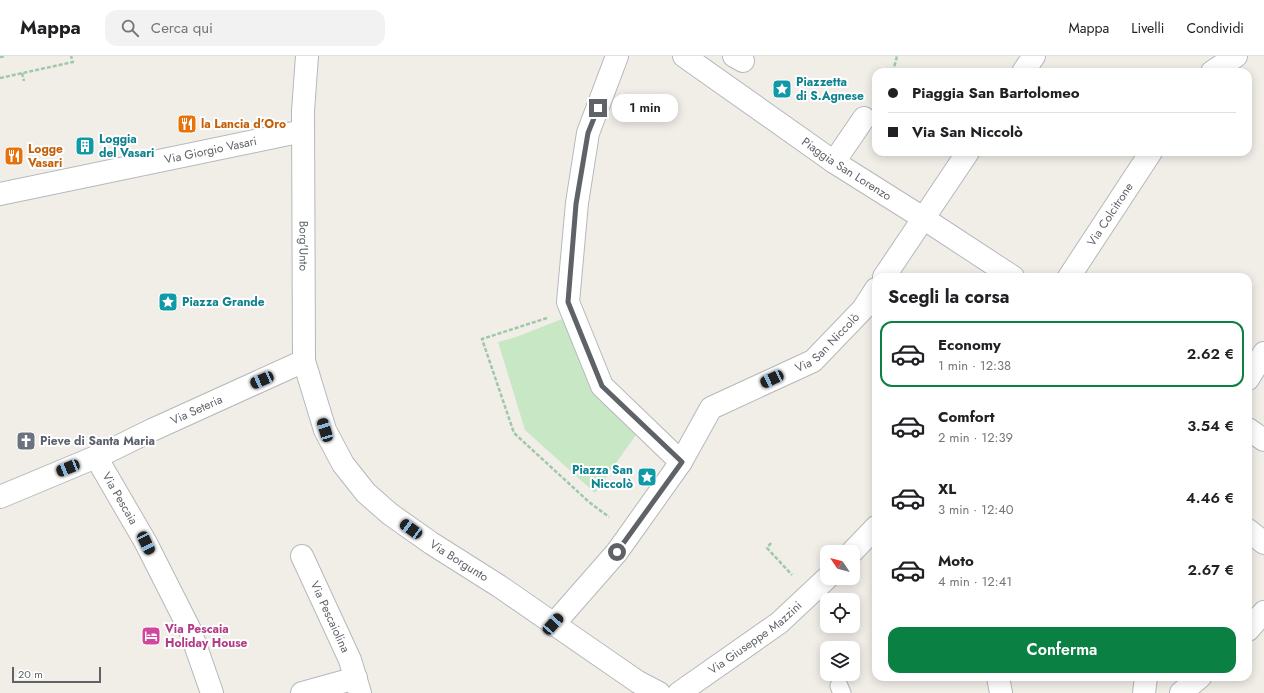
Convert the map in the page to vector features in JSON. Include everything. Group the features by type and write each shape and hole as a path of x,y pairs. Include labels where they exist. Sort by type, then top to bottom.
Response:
{"street":[{"name":"Borg'Unto","path":"304,361 303,111 307,56"},
{"path":"617,56 588,133 576,204 568,302 602,386 682,462"},
{"path":"1026,68 1034,56"},
{"path":"1218,68 1236,56"},
{"name":"Piaggia San Lorenzo","path":"698,60 834,162 1007,273"},
{"path":"834,162 864,118"},
{"name":"Via Giorgio Vasari","path":"0,194 303,131"},
{"path":"887,273 965,156"},
{"name":"Via Colcitrone","path":"1072,273 1148,156"},
{"name":"Via San Niccolò","path":"553,624 617,552 631,533 682,462 711,408 812,361 863,309 872,295"},
{"path":"1252,372 1264,353"},
{"name":"Via Seteria","path":"0,497 96,457 304,361"},
{"name":"Via Borgunto","path":"304,361 325,430 343,464 366,493 390,514 431,543 498,586 638,682 659,693"},
{"path":"1252,432 1264,440"},
{"name":"Via Pescaia","path":"96,457 146,543 186,624 212,693"},
{"path":"859,545 872,531"},
{"path":"1252,533 1264,543"},
{"name":"Via Pescaiolina","path":"302,556 350,660 358,685 302,693"},
{"name":"Via Giuseppe Mazzini","path":"679,693 779,623 820,585"},
{"path":"1252,626 1264,612"},
{"path":"999,681 1001,693"},
{"path":"1144,693 1146,681"},
{"path":"1181,693 1195,681"}],"path":[{"path":"0,57 6,56"},
{"path":"0,78 72,62 71,56"},
{"path":"894,68 897,56"},
{"path":"22,73 24,81"},
{"path":"571,310 482,340 514,433 589,502 631,533"},
{"path":"771,543 767,548 793,575"}],"green space":[{"path":"562,319 596,391 638,432 595,493 525,430 498,342 516,337"}],"place":[{"name":"Piazzetta di S.Agnese","path":"782,89"},
{"name":"la Lancia d’Oro","path":"187,124"},
{"name":"Loggia del Vasari","path":"85,146"},
{"name":"Logge Vasari","path":"14,156"},
{"name":"Piazza Grande","path":"168,302"},
{"name":"Pieve di Santa Maria","path":"26,441"},
{"name":"Piazza San Niccolò","path":"647,477"},
{"name":"Via Pescaia Holiday House","path":"151,636"}],"route":[{"path":"598,108 588,133 576,204 568,302 602,386 682,462 617,552"}]}
